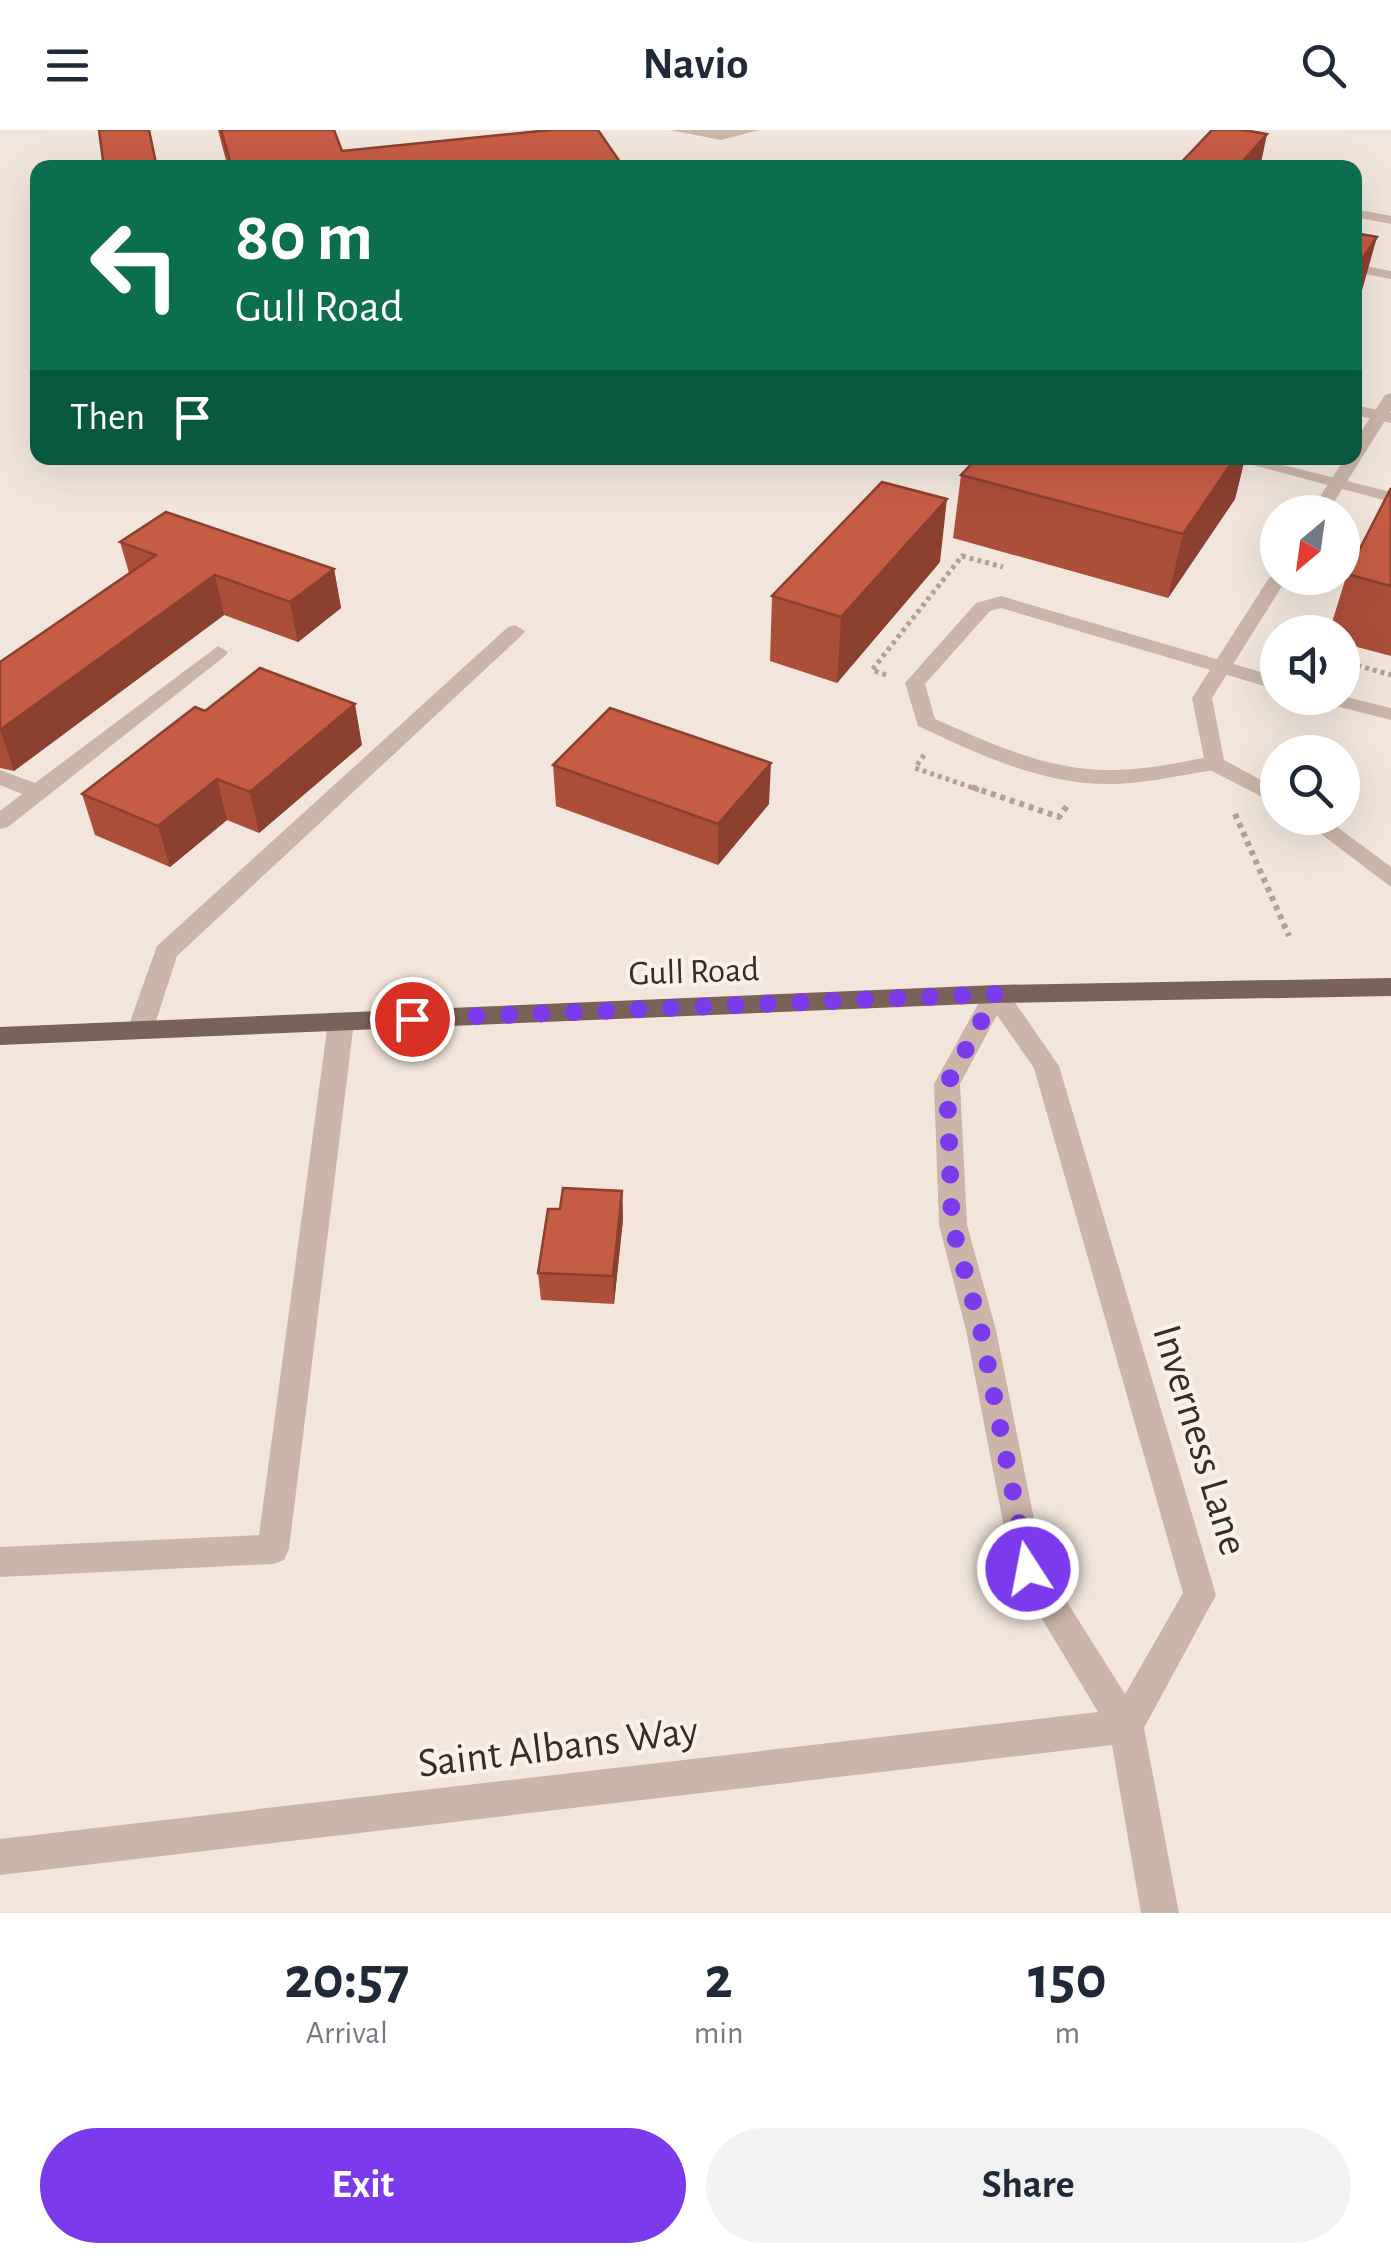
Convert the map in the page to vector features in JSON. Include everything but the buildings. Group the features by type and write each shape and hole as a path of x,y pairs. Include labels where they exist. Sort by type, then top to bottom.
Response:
{"main road":[{"name":"Gull Road","path":"0,1036 996,994 1391,987"}],"street":[{"path":"676,130 722,136 751,131"},
{"path":"1362,214 1391,220"},
{"path":"1362,269 1391,275"},
{"path":"1362,446 1385,417 1391,398"},
{"path":"1263,465 1391,497"},
{"path":"1330,495 1349,465"},
{"path":"1214,763 1202,698 1267,595"},
{"path":"1260,679 1001,602 983,607 915,683 925,722 1004,757 1064,772 1111,778 1214,763 1260,788"},
{"path":"140,1030 166,952 515,630"},
{"path":"0,822 218,652"},
{"path":"1360,706 1391,714"},
{"path":"0,778 37,792"},
{"path":"1333,835 1391,879"},
{"path":"996,994 947,1084 952,1225 981,1330 1028,1569 1126,1726 1160,1913"},
{"name":"Inverness Lane","path":"996,994 1046,1066 1200,1595 1126,1726"},
{"path":"0,1562 273,1549 342,1022"},
{"name":"Saint Albans Way","path":"0,1857 1126,1726"}],"path":[{"path":"900,679 872,670 962,556 1018,572"},
{"path":"1360,666 1391,674"},
{"path":"924,743 926,752 914,768 1059,817 1074,795"},
{"path":"1229,800 1289,936"}],"route":[{"path":"412,1019 996,994 947,1084 952,1225 981,1330 1028,1569"}]}
